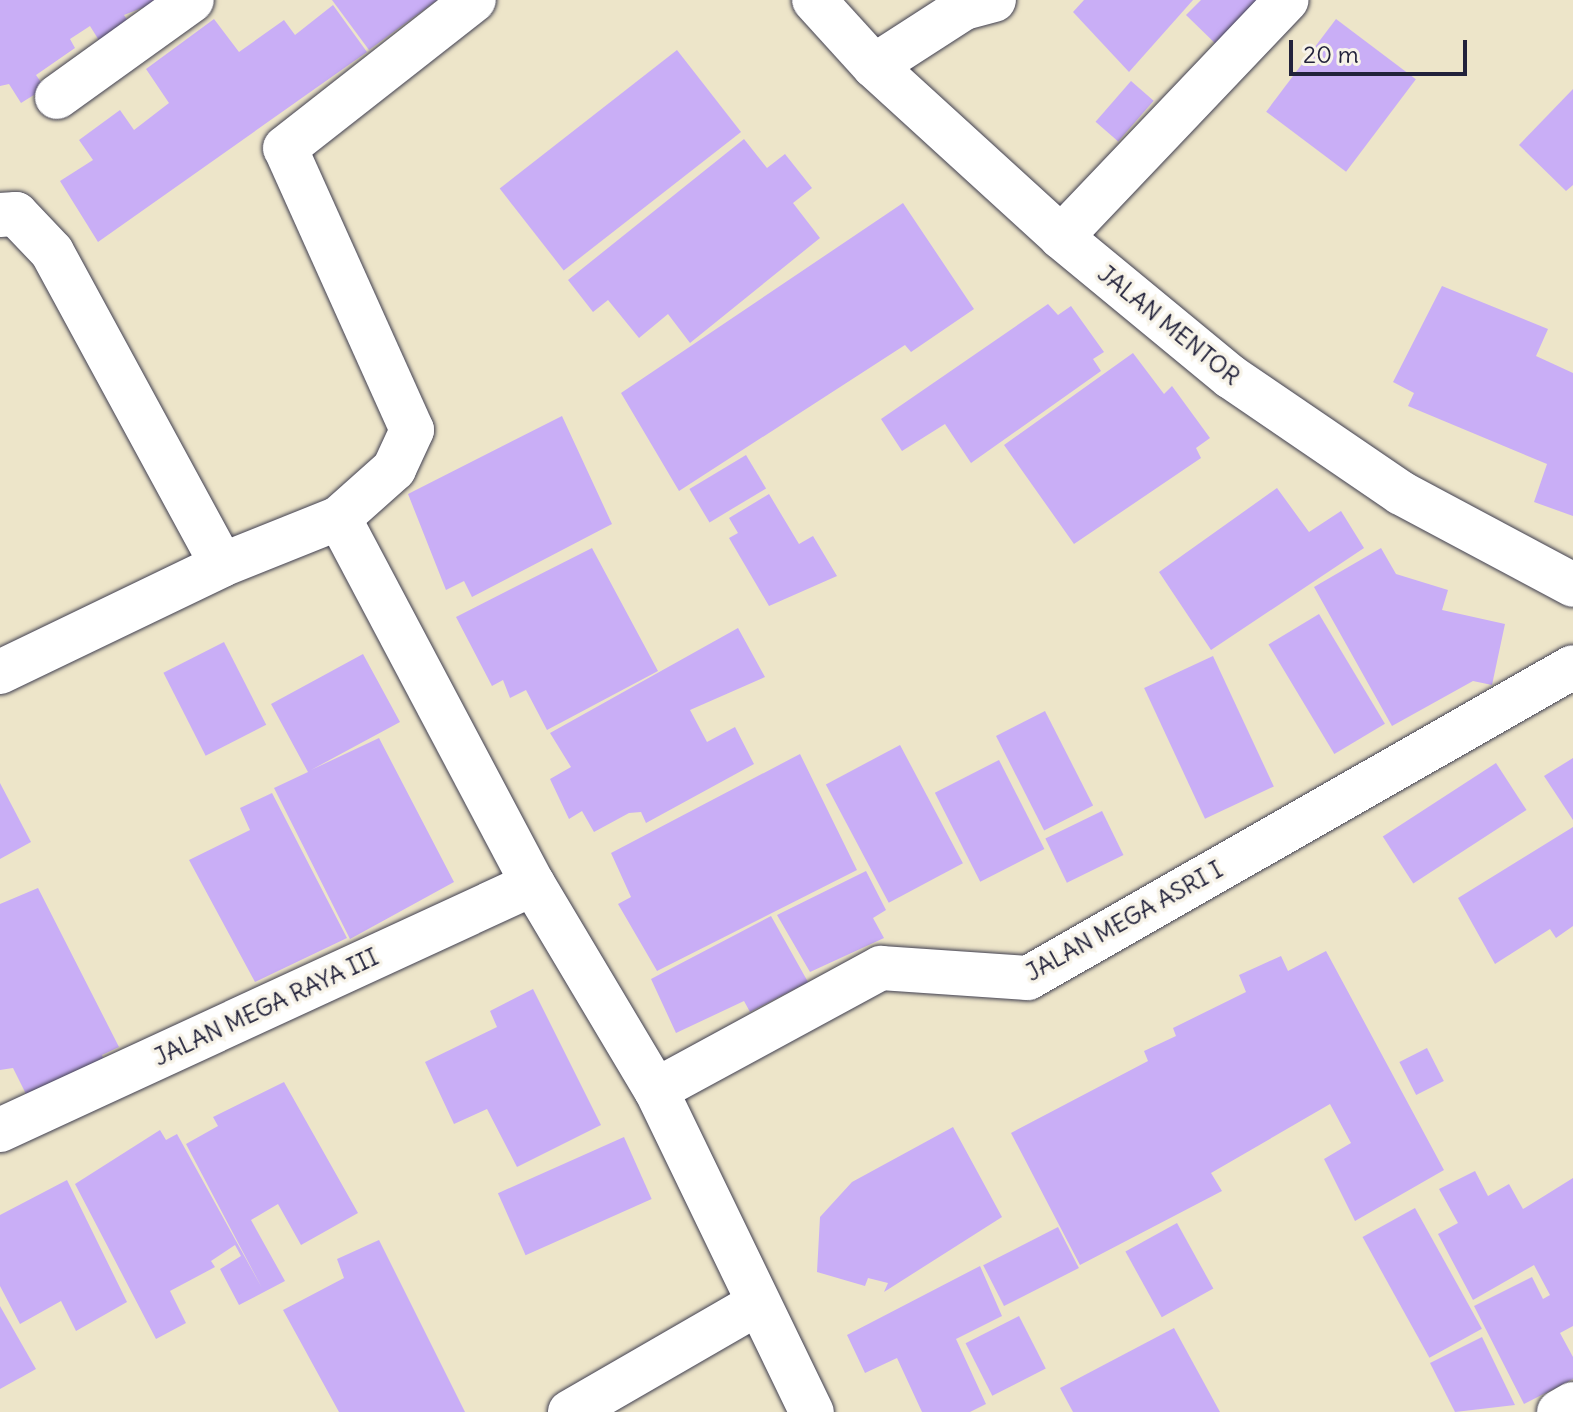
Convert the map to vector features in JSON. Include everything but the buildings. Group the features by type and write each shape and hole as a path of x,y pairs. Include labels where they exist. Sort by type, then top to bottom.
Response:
{"street":[{"path":"57,97 192,0"},
{"path":"0,672 222,565 339,518 394,469 412,430 285,148 474,0"},
{"name":"JALAN MENTOR","path":"814,0 874,66 1061,237 1231,377 1375,475 1573,585"},
{"path":"874,66 964,8 994,0"},
{"path":"1061,237 1287,0"},
{"path":"0,215 16,214 52,252 222,565"},
{"path":"339,518 533,884 656,1090 757,1304 812,1412"},
{"name":"JALAN MEGA ASRI I","path":"656,1090 881,968 1028,978 1573,667"},
{"name":"JALAN MEGA RAYA III","path":"0,1130 533,884"},
{"path":"570,1412 757,1304"},
{"path":"1559,1412 1573,1404"}]}
